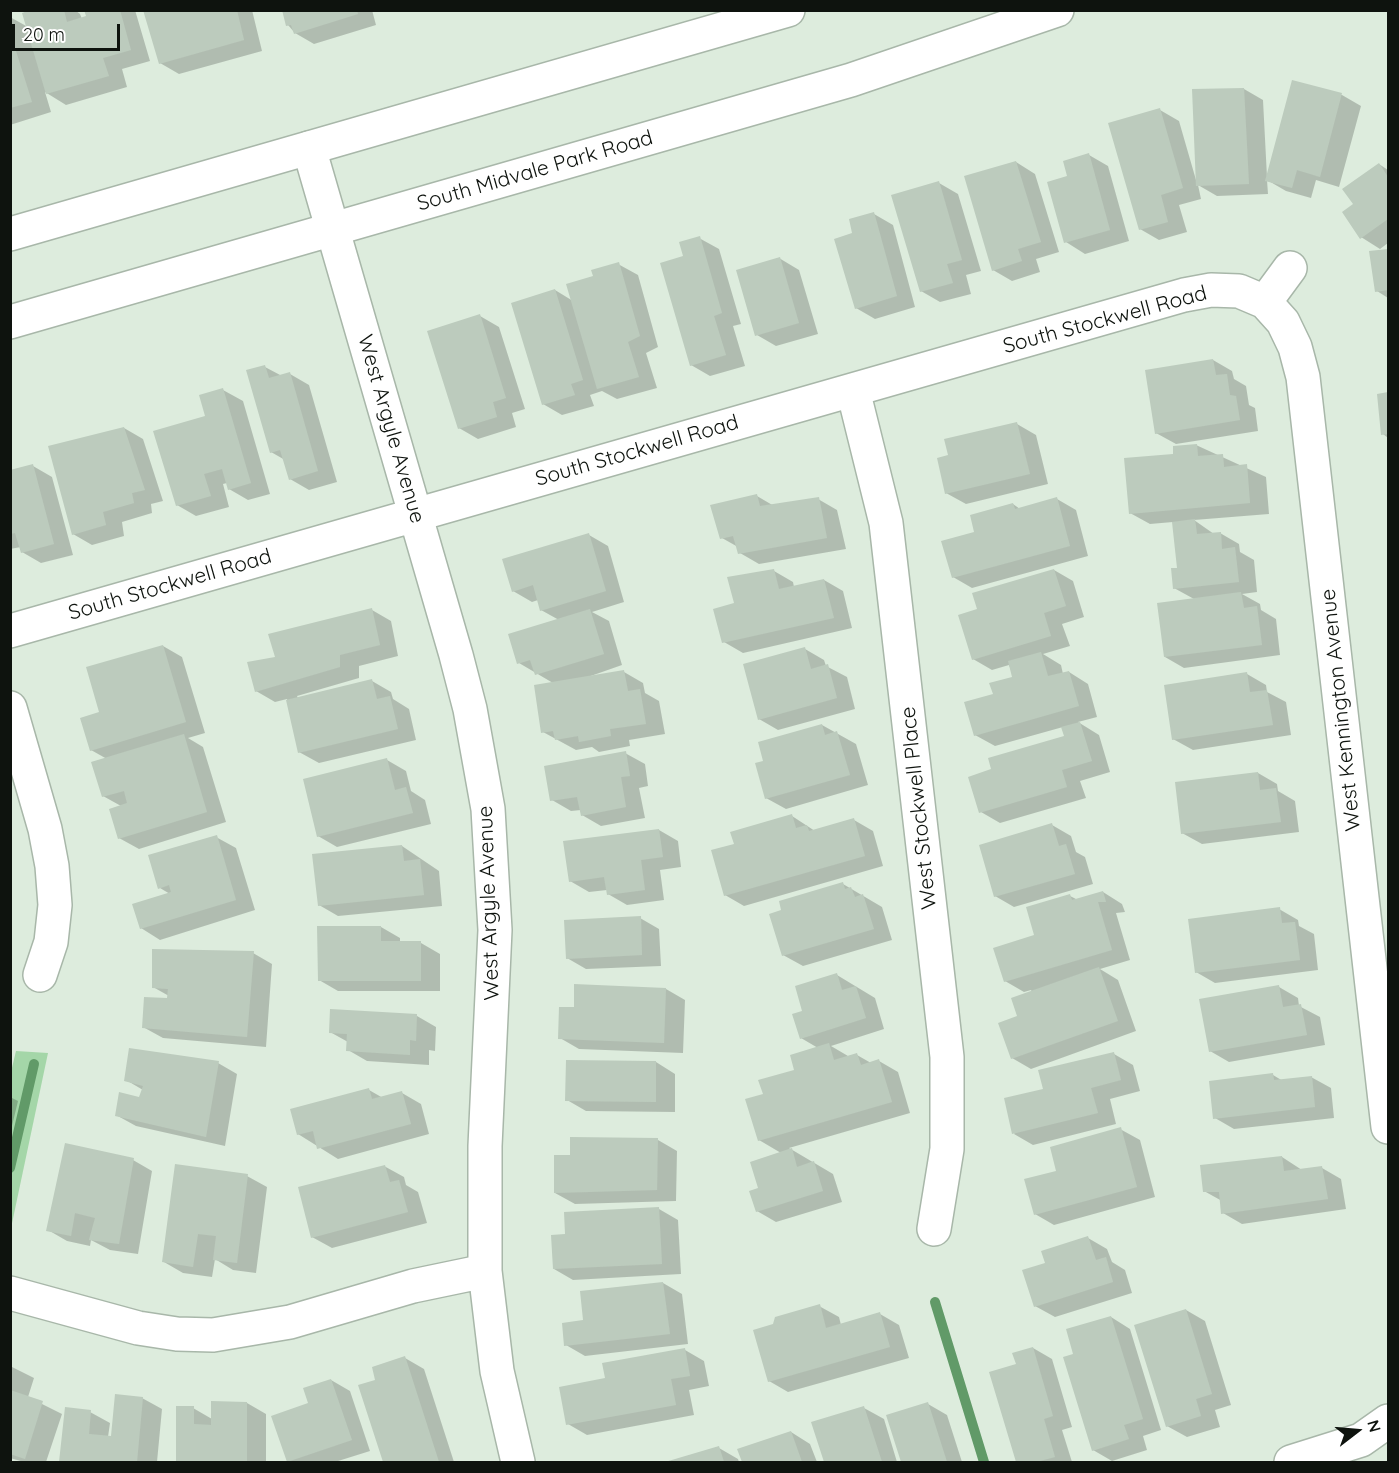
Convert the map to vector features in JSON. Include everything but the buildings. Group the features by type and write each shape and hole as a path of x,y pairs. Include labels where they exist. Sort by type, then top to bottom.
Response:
{"street":[{"path":"10,234 788,10"},
{"name":"South Midvale Park Road","path":"10,322 840,83 1057,10"},
{"name":"West Argyle Avenue","path":"309,148 417,514 470,709 488,809 495,930 485,1146 484,1270 497,1371 518,1462"},
{"path":"1265,302 1290,268"},
{"name":"South Stockwell Road","path":"10,631 1184,295 1211,290 1239,291 1265,302"},
{"name":"West Kennington Avenue","path":"1265,302 1283,322 1295,347 1303,377 1389,1127"},
{"name":"West Stockwell Place","path":"852,390 879,488 888,535 947,1057 947,1149 934,1228"},
{"path":"10,708 45,829 52,866 55,904 51,942 40,975"},
{"path":"10,1293 138,1328 177,1334 213,1335 290,1322 413,1286 484,1270"},
{"path":"1291,1462 1361,1440 1389,1421"}],"green space":[{"path":"16,1051 48,1053 11,1228 10,1076"}],"waterway":[{"path":"10,1168 34,1064"},
{"path":"935,1302 984,1462"}]}
